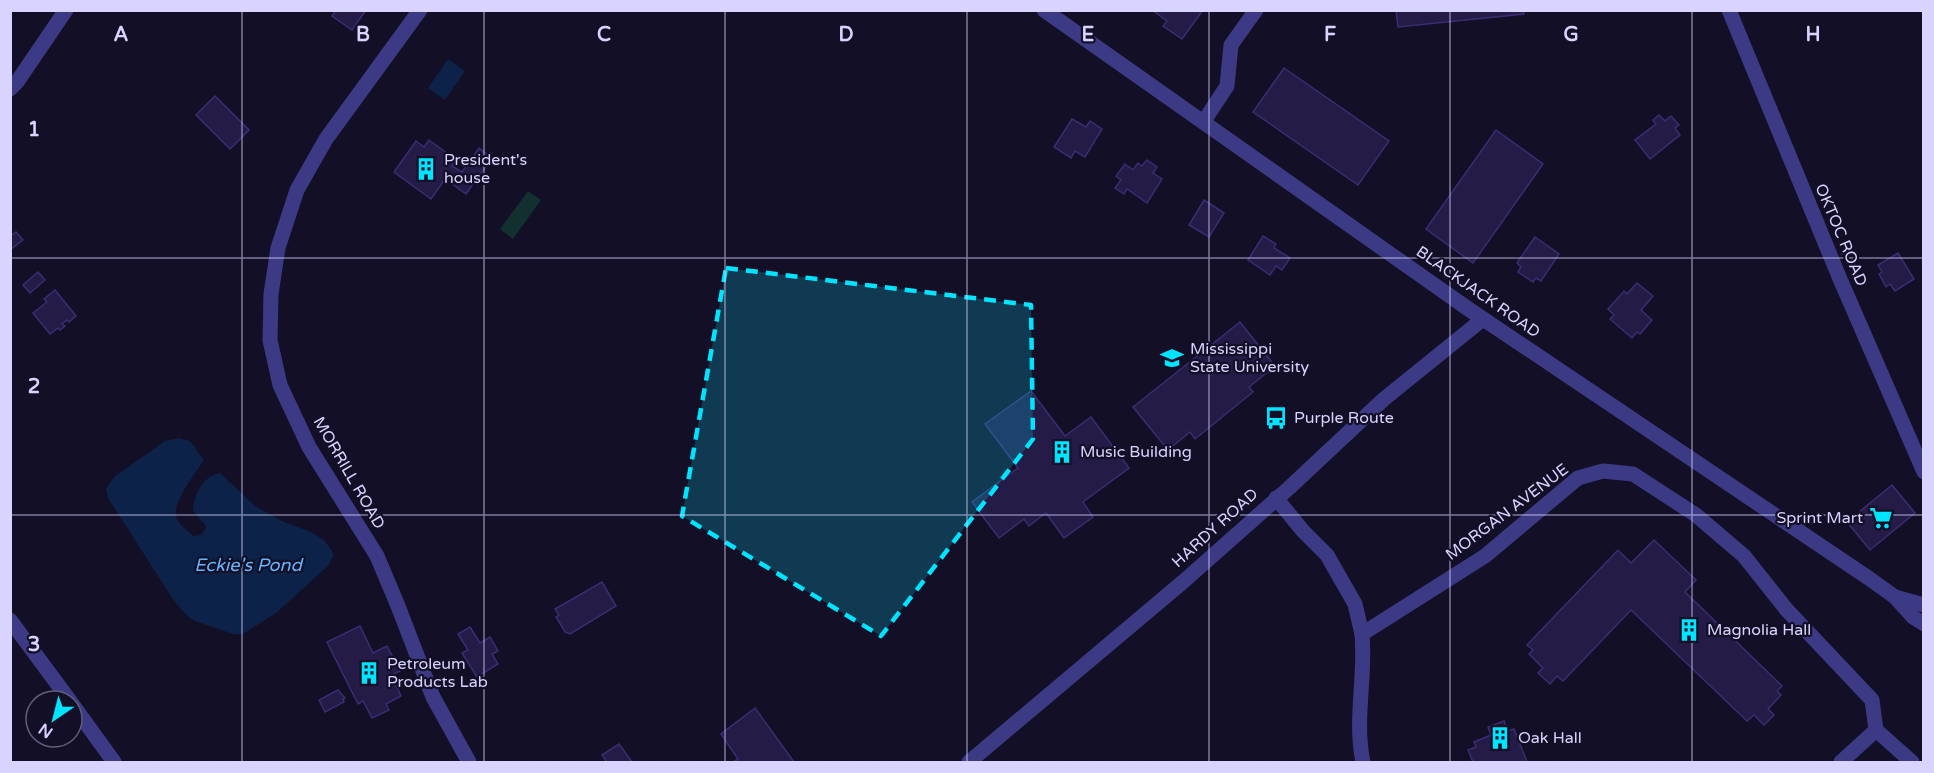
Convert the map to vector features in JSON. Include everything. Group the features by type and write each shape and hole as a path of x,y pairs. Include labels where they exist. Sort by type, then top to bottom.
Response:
{"street":[{"path":"10,89 66,10"},
{"name":"MORRILL ROAD","path":"420,10 326,139 297,190 278,248 271,294 270,340 280,385 304,437 377,556 433,697 469,762"},
{"name":"BLACKJACK ROAD","path":"1044,10 1483,319 1895,597 1913,617 1923,624"},
{"path":"1204,121 1227,86 1231,45 1256,10"},
{"name":"OKTOC ROAD","path":"1728,10 1839,277 1922,467"},
{"name":"HARDY ROAD","path":"969,762 1184,581 1384,399 1483,319"},
{"name":"MORGAN AVENUE","path":"1362,634 1485,556 1578,478 1603,471 1633,474 1696,515 1744,556 1786,609 1872,700 1876,730"},
{"path":"1276,498 1327,555 1355,604 1362,634 1364,658 1359,721 1363,762"},
{"name":"BLACKJACK ROAD","path":"1895,597 1923,605"},
{"path":"10,620 61,689"},
{"path":"84,721 114,762"},
{"path":"1841,762 1876,730 1912,762"}],"highlighted area":[{"path":"726,268 1031,305 1033,439 881,636 682,516"}],"green space":[{"path":"528,191 541,200 513,239 500,229"}],"water":[{"path":"448,59 465,71 445,100 428,88"},
{"name":"Eckie's Pond","path":"179,438 190,441 204,460 177,505 178,521 193,536 202,534 206,526 193,511 195,498 204,482 220,473 255,506 282,521 311,532 325,541 334,554 328,566 276,613 243,634 233,634 187,616 174,601 108,498 106,489 114,477 165,441"}],"building":[{"path":"336,10 366,10 352,30 332,16"},
{"path":"1152,10 1203,10 1182,39 1163,26 1167,21"},
{"path":"1396,10 1523,10 1524,14 1398,27"},
{"path":"1284,68 1389,141 1358,185 1253,112"},
{"path":"215,96 249,130 230,149 196,115"},
{"path":"1659,115 1665,121 1671,116 1679,125 1675,128 1680,135 1650,159 1635,140 1656,124 1653,120"},
{"path":"1072,119 1086,127 1090,121 1102,129 1085,157 1075,151 1071,158 1054,147"},
{"path":"1496,130 1543,164 1473,263 1426,229"},
{"name":"President's house","path":"429,140 456,160 452,166 462,172 479,148 492,158 466,194 445,179 431,199 394,172 416,141 424,147"},
{"path":"1147,160 1157,167 1153,173 1162,179 1147,203 1127,189 1124,194 1115,188 1121,180 1116,176 1125,164 1133,170 1138,163 1142,166"},
{"path":"1204,200 1224,213 1209,237 1189,225"},
{"path":"16,232 23,240 10,250 10,236"},
{"path":"1263,236 1276,244 1274,248 1290,258 1282,270 1276,266 1270,275 1248,260"},
{"path":"1535,237 1559,254 1541,281 1536,278 1533,282 1518,272 1521,267 1517,263"},
{"path":"1898,253 1914,279 1895,291 1890,284 1886,287 1879,274 1882,272 1878,265"},
{"path":"38,272 45,280 30,293 23,285"},
{"path":"1637,283 1653,296 1641,310 1652,320 1640,334 1637,332 1632,338 1610,319 1614,315 1608,309 1624,291 1627,294"},
{"path":"55,290 76,316 62,324 65,326 60,330 58,328 50,334 33,313 47,302 44,299"},
{"path":"1240,322 1275,366 1249,387 1253,392 1195,439 1190,432 1168,450 1133,407"},
{"name":"Music Building","path":"1031,391 1065,436 1091,417 1129,468 1083,502 1093,517 1064,538 1046,513 1029,526 1024,519 999,538 972,502 1018,468 985,424"},
{"name":"Sprint Mart","path":"1892,485 1915,513 1870,550 1847,522"},
{"name":"Magnolia Hall","path":"1654,540 1696,580 1685,592 1782,686 1777,691 1781,695 1768,709 1774,715 1764,725 1754,715 1747,721 1631,610 1563,681 1557,676 1550,684 1538,673 1543,668 1529,654 1533,650 1527,645 1618,550 1631,563"},
{"path":"602,582 616,606 570,634 565,632 556,617 559,615 555,609"},
{"name":"Petroleum Products Lab","path":"360,626 373,653 387,646 400,671 391,675 401,696 386,704 389,710 372,718 363,701 358,704 327,642"},
{"path":"470,627 480,643 490,637 498,651 492,654 498,664 477,677 462,653 468,650 458,634"},
{"path":"338,690 345,698 344,702 325,712 319,700"},
{"path":"755,708 794,762 733,762 738,759 721,734"},
{"name":"Oak Hall","path":"1504,721 1508,731 1514,729 1527,762 1473,762 1468,750 1476,747 1474,742 1491,735 1488,727"},
{"path":"619,744 632,762 607,762 602,755"}],"place":[{"name":"President's house","path":"426,169"},
{"name":"Mississippi State University","path":"1172,358"},
{"name":"Purple Route","path":"1276,418"},
{"name":"Music Building","path":"1062,452"},
{"name":"Sprint Mart","path":"1881,518"},
{"name":"Magnolia Hall","path":"1689,630"},
{"name":"Petroleum Products Lab","path":"369,673"},
{"name":"Oak Hall","path":"1500,738"}]}
